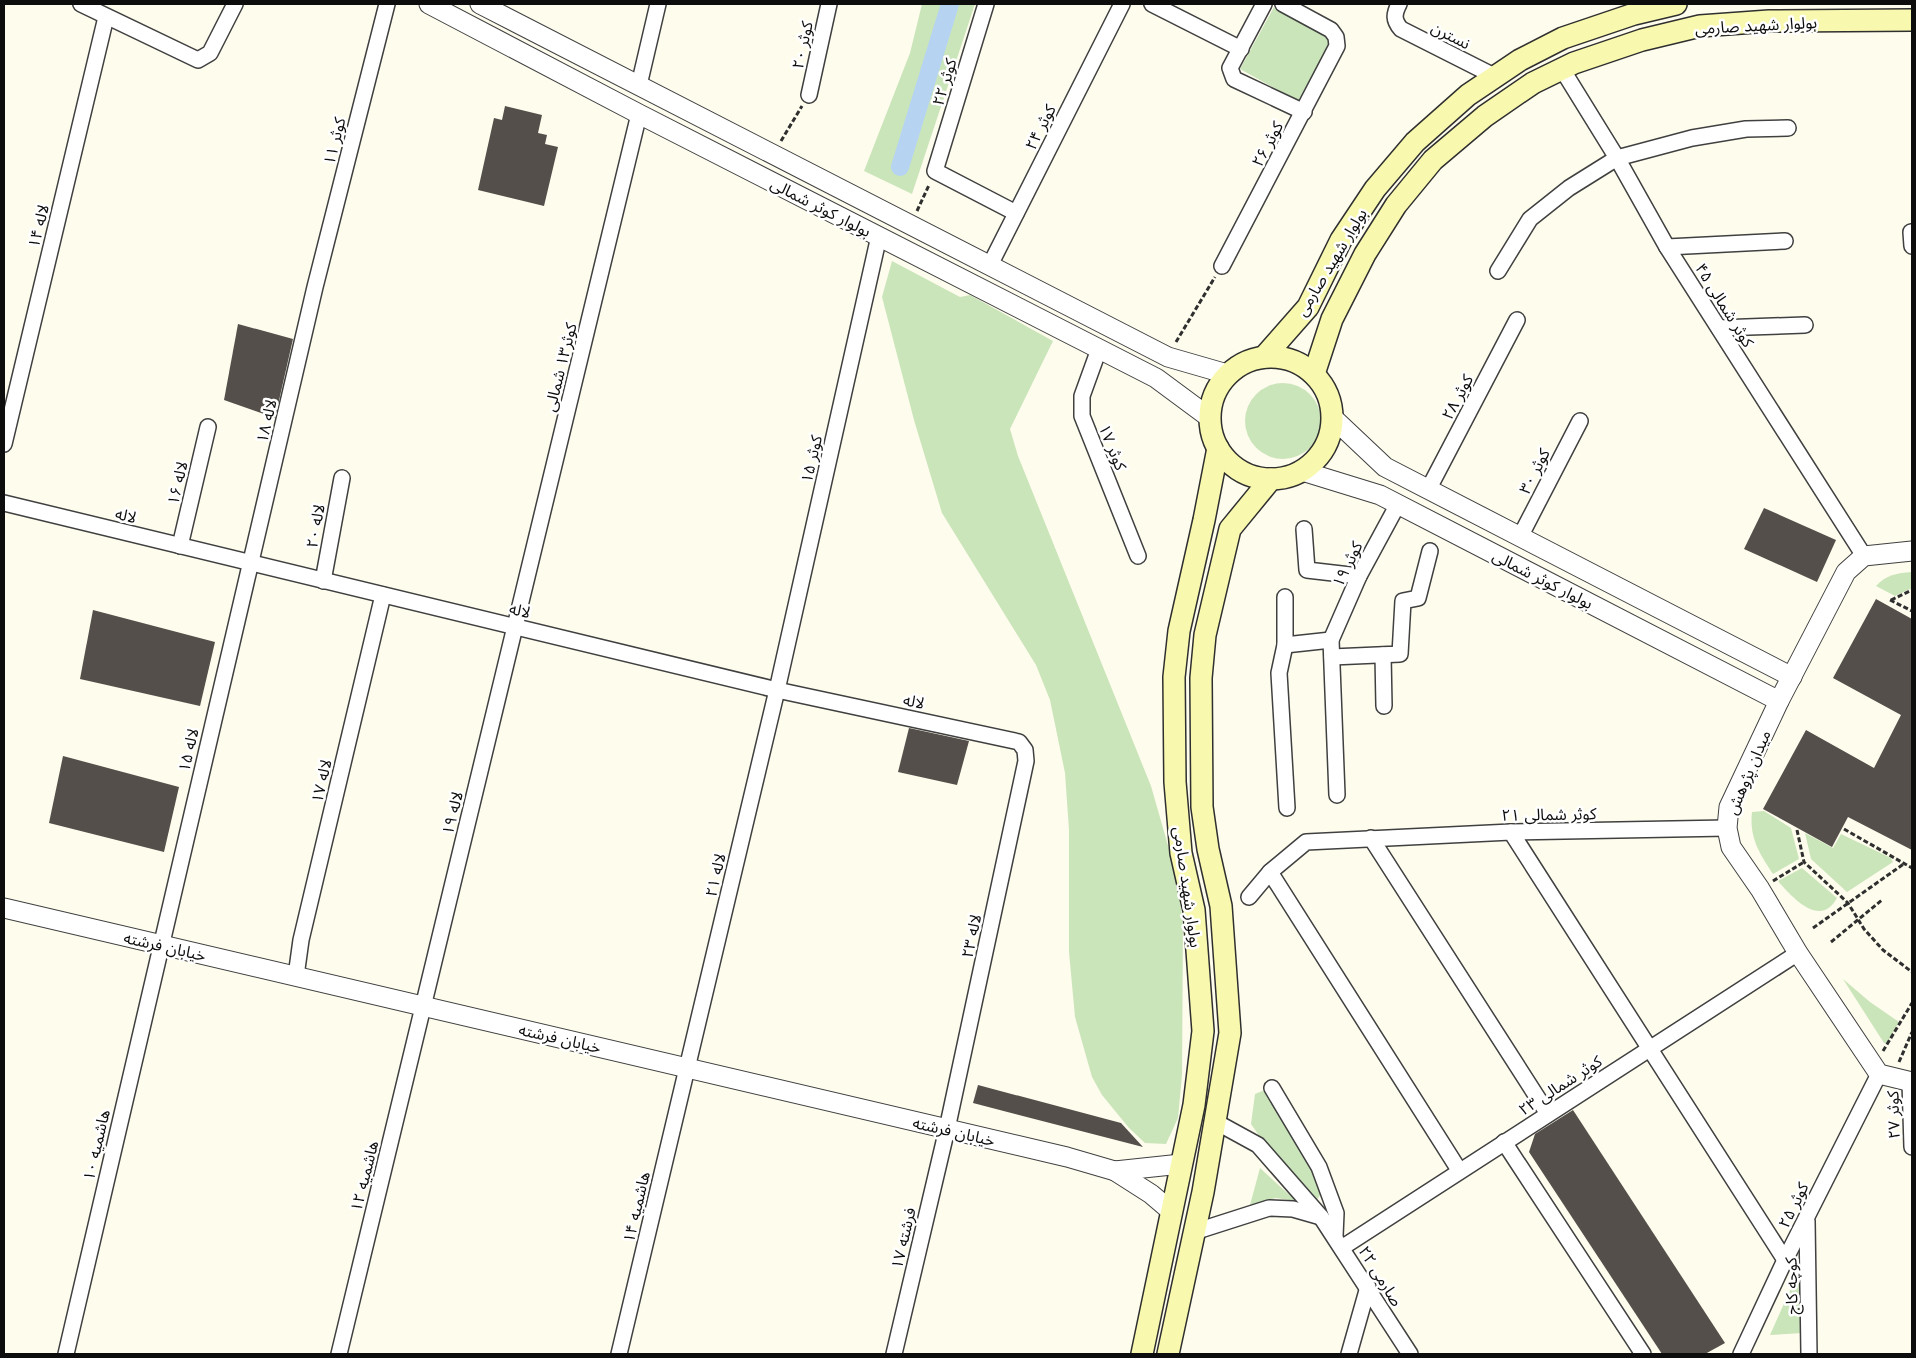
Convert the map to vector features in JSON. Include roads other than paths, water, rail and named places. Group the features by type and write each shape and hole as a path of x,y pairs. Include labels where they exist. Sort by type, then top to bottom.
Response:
{"main road":[{"name":"بولوار شهید صارمی","path":"1264,357 1308,307 1341,240 1375,189 1415,142 1468,95 1494,76 1563,38 1634,14 1676,4"},
{"name":"بولوار شهید صارمی","path":"1314,374 1332,319 1364,254 1396,205 1433,160 1485,116 1533,83 1562,69 1642,40 1700,26 1769,21 1912,20"},
{"path":"1264,357 1284,358 1295,361 1314,374 1324,387 1330,402 1332,418 1330,434 1324,448 1315,461 1302,471 1287,477 1271,479 1255,477 1240,471 1228,461 1218,448 1212,434 1210,418 1212,402 1218,387 1227,374 1244,362 1264,357"},
{"name":"بولوار شهید صارمی","path":"1142,1354 1194,1105 1203,1031 1194,910 1181,853 1175,782 1174,677 1178,630 1204,520 1218,448"},
{"name":"بولوار شهید صارمی","path":"1168,1354 1216,1122 1230,1033 1221,906 1208,849 1202,807 1201,678 1205,635 1230,529 1271,479"}],"street":[{"path":"81,4 198,60 210,53 236,4"},
{"name":"کوثر ۱۱","path":"315,288 387,4"},
{"name":"بولوار کوثر شمالی","path":"428,4 1156,378 1210,418"},
{"path":"639,85 658,4"},
{"name":"کوثر ۲۰","path":"809,94 829,4"},
{"name":"کوثر ۲۲","path":"986,4 935,170 1016,213"},
{"name":"کوثر ۲۴","path":"990,265 1122,4"},
{"path":"1152,4 1241,50"},
{"path":"1264,4 1230,68 1234,79 1304,112"},
{"name":"کوثر ۲۶","path":"1222,266 1337,46 1336,37 1331,30 1282,4"},
{"name":"نسترن","path":"1399,4 1394,13 1395,22 1401,28 1494,76"},
{"name":"بولوار کوثر شمالی","path":"491,6 639,85 1168,357 1227,374"},
{"name":"لاله ۱۴","path":"4,444 106,17"},
{"name":"کوثر شمالی ۴۵","path":"1562,69 1617,158 1667,247 1864,556"},
{"name":"کوثر۱۳ شمالی","path":"515,627 639,114"},
{"path":"1498,271 1530,219 1569,188 1617,158 1692,138 1746,129 1788,128"},
{"name":"کوثر ۱۵","path":"777,690 879,236"},
{"path":"1667,247 1785,241"},
{"name":"لاله ۱۸","path":"250,563 315,288"},
{"name":"کوثر ۲۸","path":"1428,490 1517,320"},
{"path":"1719,328 1805,325"},
{"name":"کوثر ۱۷","path":"1099,349 1082,396 1082,416 1138,556"},
{"name":"بولوار کوثر شمالی","path":"1332,418 1385,467 1792,677"},
{"name":"کوثر ۳۰","path":"1520,537 1580,421"},
{"name":"لاله ۱۶","path":"180,546 208,427"},
{"name":"بولوار کوثر شمالی","path":"1302,471 1380,495 1779,701"},
{"name":"لاله ۲۰","path":"324,581 342,478"},
{"name":"لاله","path":"4,504 777,690 1019,742 1025,750"},
{"name":"کوثر ۱۹","path":"1332,640 1359,576 1398,504"},
{"path":"1304,529 1307,570 1359,576"},
{"path":"1864,556 1912,551"},
{"path":"1332,656 1400,654 1403,601 1418,598 1430,552"},
{"name":"میدان پژوهش","path":"1864,556 1846,572 1779,701 1729,807 1726,828 1731,847 1760,889 1798,953 1882,1073"},
{"name":"لاله ۱۵","path":"160,944 250,563"},
{"name":"لاله ۱۷","path":"296,976 301,940 383,595"},
{"path":"1285,598 1284,645 1280,673 1287,808"},
{"name":"لاله ۱۹","path":"424,1006 515,627"},
{"path":"1284,645 1332,640 1337,795"},
{"path":"1383,655 1384,706"},
{"name":"لاله ۲۱","path":"687,1068 777,690"},
{"name":"لاله ۲۳","path":"947,1129 1026,762 1025,750"},
{"name":"کوثر شمالی ۲۱","path":"1249,898 1270,872 1306,842 1511,832 1726,828"},
{"path":"1511,832 1785,1260"},
{"path":"1372,838 1548,1114"},
{"path":"1270,872 1459,1170"},
{"name":"خیابان فرشته","path":"4,908 1067,1157 1115,1171 1151,1194 1171,1211"},
{"name":"هاشمیه ۱۰","path":"66,1354 160,944"},
{"name":"کوثر شمالی ۲۳","path":"1339,1242 1504,1142 1798,953"},
{"name":"هاشمیه ۱۲","path":"339,1354 424,1006"},
{"name":"هاشمیه ۱۴","path":"619,1354 687,1068"},
{"path":"1882,1073 1911,1082"},
{"name":"کوثر ۲۵","path":"1742,1354 1785,1260 1882,1073"},
{"name":"کوثر ۲۷","path":"1911,1082 1912,1147"},
{"path":"1272,1088 1319,1166 1336,1213 1339,1242"},
{"name":"صارمی ۲۲","path":"1216,1122 1258,1145 1321,1217 1410,1354"},
{"name":"فرشته ۱۷","path":"894,1354 947,1129"},
{"path":"1504,1142 1643,1354"},
{"name":"خیابان فرشته","path":"1115,1171 1182,1164"},
{"path":"1194,1232 1269,1208 1293,1209 1321,1217"},
{"name":"کوچه کاج","path":"1807,1217 1809,1354"},
{"path":"1349,1354 1368,1287"}],"waterway":[{"path":"900,167 950,4"}]}
